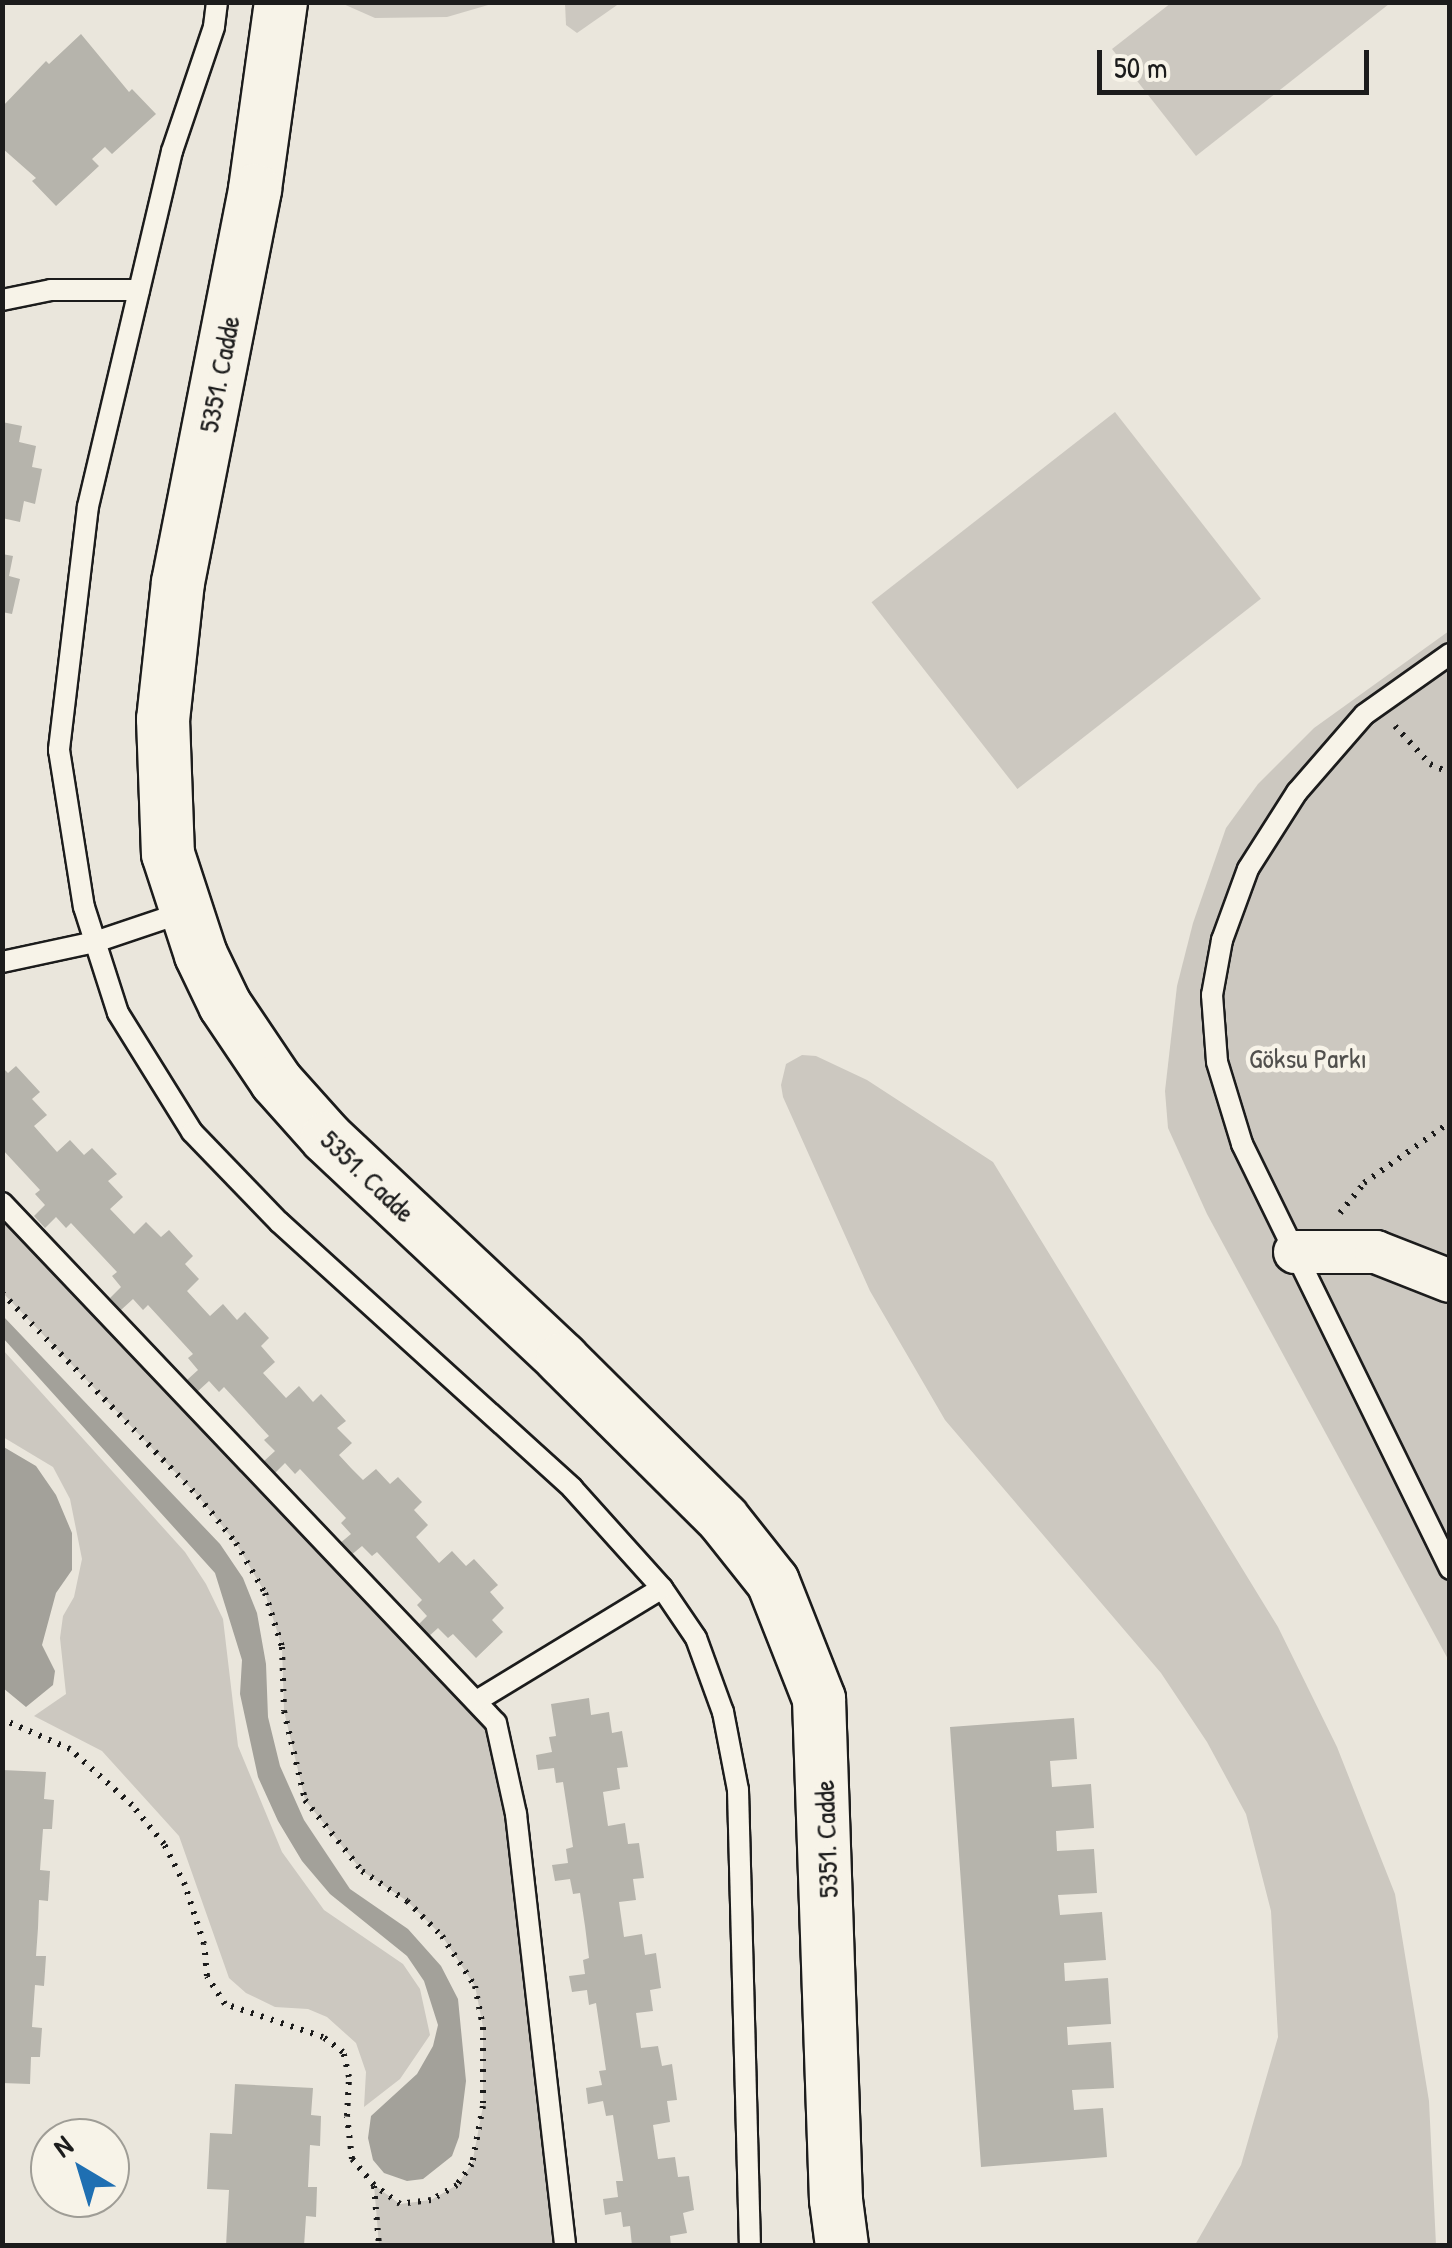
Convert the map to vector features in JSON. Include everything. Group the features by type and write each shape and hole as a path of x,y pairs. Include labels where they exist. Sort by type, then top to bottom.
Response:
{"street":[{"name":"5351. Cadde","path":"281,2 255,190 178,582 165,700 168,854 184,912 225,1005 289,1095 326,1138 562,1358 723,1519 773,1582 819,1698 836,2200 842,2246"},
{"path":"1295,1252 1376,1252 1450,1281"}],"lane":[{"path":"217,2 214,27 172,152 88,506 59,750 84,907 118,1013 192,1132 279,1222 572,1488 662,1588 696,1638 723,1712 738,1790 750,2246"},
{"path":"2,300 51,290 139,290"},
{"path":"1450,654 1378,705 1297,792 1248,869 1222,940 1212,995 1217,1062 1242,1144 1450,1570"},
{"path":"2,962 95,942 184,912"},
{"path":"2,1204 496,1723 516,1814 565,2246"},
{"path":"478,1700 662,1588"}],"path":[{"path":"1378,705 1430,764 1450,773"},
{"path":"1340,1252 1340,1213 1345,1203 1364,1183 1450,1122"},
{"path":"2,1293 198,1496 236,1543 265,1593 282,1647 284,1711 305,1800 362,1871 407,1901 442,1936 476,1986 483,2026 482,2106 472,2164 456,2185 431,2200 400,2204 374,2185 352,2159 346,2116 349,2077 343,2052 323,2037 225,2004 207,1976 194,1914 164,1844 132,1805 70,1749 2,1719"},
{"path":"374,2185 379,2246"}],"green space":[{"path":"565,2 620,3 577,33 566,25"},
{"path":"341,3 495,3 447,17 375,18"},
{"path":"1171,3 1389,4 1196,156 1112,49"},
{"path":"1115,412 1261,599 1017,789 872,602"},
{"name":"Göksu Parkı","path":"1449,631 1449,1661 1207,1214 1168,1128 1165,1091 1177,986 1193,923 1226,828 1258,784 1314,728"},
{"path":"802,1055 816,1056 867,1080 993,1162 1278,1627 1337,1747 1395,1894 1429,2101 1436,2245 1195,2245 1241,2165 1278,2037 1271,1911 1246,1814 1207,1742 1161,1673 945,1420 870,1291 783,1097 781,1085 786,1064"},
{"path":"2,1203 496,1723 565,2245 379,2245 374,2185 400,2204 431,2200 457,2185 472,2164 483,2106 483,2027 475,1986 442,1936 407,1901 362,1871 305,1800 284,1711 282,1647 265,1593 236,1543 198,1496 3,1293"},
{"path":"3,1350 185,1552 206,1584 223,1619 238,1746 282,1852 324,1910 403,1964 420,1989 430,2035 400,2079 364,2107 366,2072 356,2043 327,2017 308,2009 275,2007 246,1993 229,1978 179,1836 102,1751 34,1716 66,1694 60,1638 63,1616 74,1597 82,1559 70,1499 53,1467 3,1437"}],"shaded area":[{"path":"3,1316 220,1544 243,1578 257,1613 266,1664 268,1717 280,1766 304,1820 350,1889 408,1929 441,1966 458,1999 466,2081 459,2137 452,2156 423,2179 407,2181 384,2173 373,2160 368,2138 371,2116 417,2074 433,2046 438,2025 424,1981 407,1956 330,1894 302,1861 278,1821 258,1777 240,1694 242,1660 215,1573 3,1338"},
{"path":"2,1446 36,1466 56,1495 72,1533 72,1570 56,1593 42,1645 55,1671 53,1685 26,1707 3,1688"}],"building":[{"path":"81,34 129,92 132,89 156,114 112,154 105,147 92,159 99,166 56,206 32,181 36,178 2,148 2,107 46,61 49,64"},
{"path":"2,422 22,426 19,442 36,446 32,467 42,469 35,504 24,501 20,522 2,518"},
{"path":"2,554 13,556 9,576 20,579 12,614 2,612"},
{"path":"16,1066 40,1092 32,1099 47,1115 34,1126 57,1152 70,1140 84,1155 92,1148 117,1174 108,1181 123,1197 110,1209 134,1234 146,1222 161,1237 169,1230 193,1256 185,1264 199,1279 187,1291 210,1316 223,1304 237,1320 245,1312 269,1338 261,1346 275,1362 263,1373 286,1398 299,1386 313,1402 321,1394 346,1421 337,1428 352,1443 339,1455 351,1468 363,1480 376,1469 390,1484 398,1477 422,1502 414,1510 428,1525 416,1537 439,1563 452,1551 466,1566 474,1559 498,1585 490,1592 504,1608 492,1620 503,1632 476,1658 453,1634 448,1638 438,1628 427,1638 416,1627 427,1616 417,1605 422,1600 377,1552 372,1556 362,1546 350,1556 339,1544 351,1534 341,1523 346,1518 300,1469 295,1474 285,1463 274,1474 263,1462 275,1451 264,1440 269,1436 224,1387 219,1392 209,1381 197,1392 187,1380 198,1370 188,1358 193,1354 148,1305 143,1310 133,1299 121,1310 110,1298 121,1287 112,1276 117,1272 71,1223 66,1228 56,1217 45,1228 34,1216 45,1205 35,1194 40,1190 2,1149 2,1067 8,1073"},
{"path":"589,1698 591,1715 609,1712 612,1733 622,1731 628,1767 617,1768 620,1789 603,1792 608,1826 625,1823 628,1844 639,1843 644,1878 633,1879 636,1900 619,1902 624,1937 642,1934 645,1955 656,1953 661,1988 650,1990 653,2011 636,2013 641,2048 658,2046 662,2066 672,2064 677,2100 667,2101 670,2122 653,2125 658,2159 675,2157 678,2177 689,2176 694,2210 683,2213 687,2233 670,2236 671,2246 632,2246 630,2226 623,2227 621,2212 605,2215 603,2199 618,2197 616,2181 623,2181 613,2115 606,2116 603,2101 588,2104 586,2088 602,2085 599,2071 606,2070 596,2003 589,2005 587,1990 572,1992 569,1976 585,1974 583,1960 589,1958 585,1926 580,1893 573,1894 570,1879 555,1881 552,1865 568,1863 566,1849 573,1847 563,1782 556,1783 554,1768 538,1770 536,1755 552,1752 549,1737 556,1736 551,1704"},
{"path":"1074,1718 1077,1759 1050,1761 1052,1787 1091,1784 1094,1828 1056,1831 1057,1851 1094,1849 1097,1893 1058,1895 1060,1915 1102,1912 1106,1960 1064,1963 1065,1981 1108,1978 1111,2024 1067,2027 1068,2045 1111,2042 1114,2088 1072,2090 1074,2110 1103,2108 1107,2157 981,2167 950,1727"},
{"path":"2,1770 46,1772 44,1799 54,1800 52,1829 43,1829 40,1870 50,1871 48,1901 39,1900 36,1956 46,1956 44,1986 35,1985 32,2027 42,2028 40,2057 31,2057 30,2084 2,2083"},
{"path":"235,2084 313,2088 311,2115 321,2116 320,2146 310,2145 308,2187 317,2187 316,2217 306,2216 304,2246 226,2246 229,2190 207,2189 210,2133 232,2134"}]}
